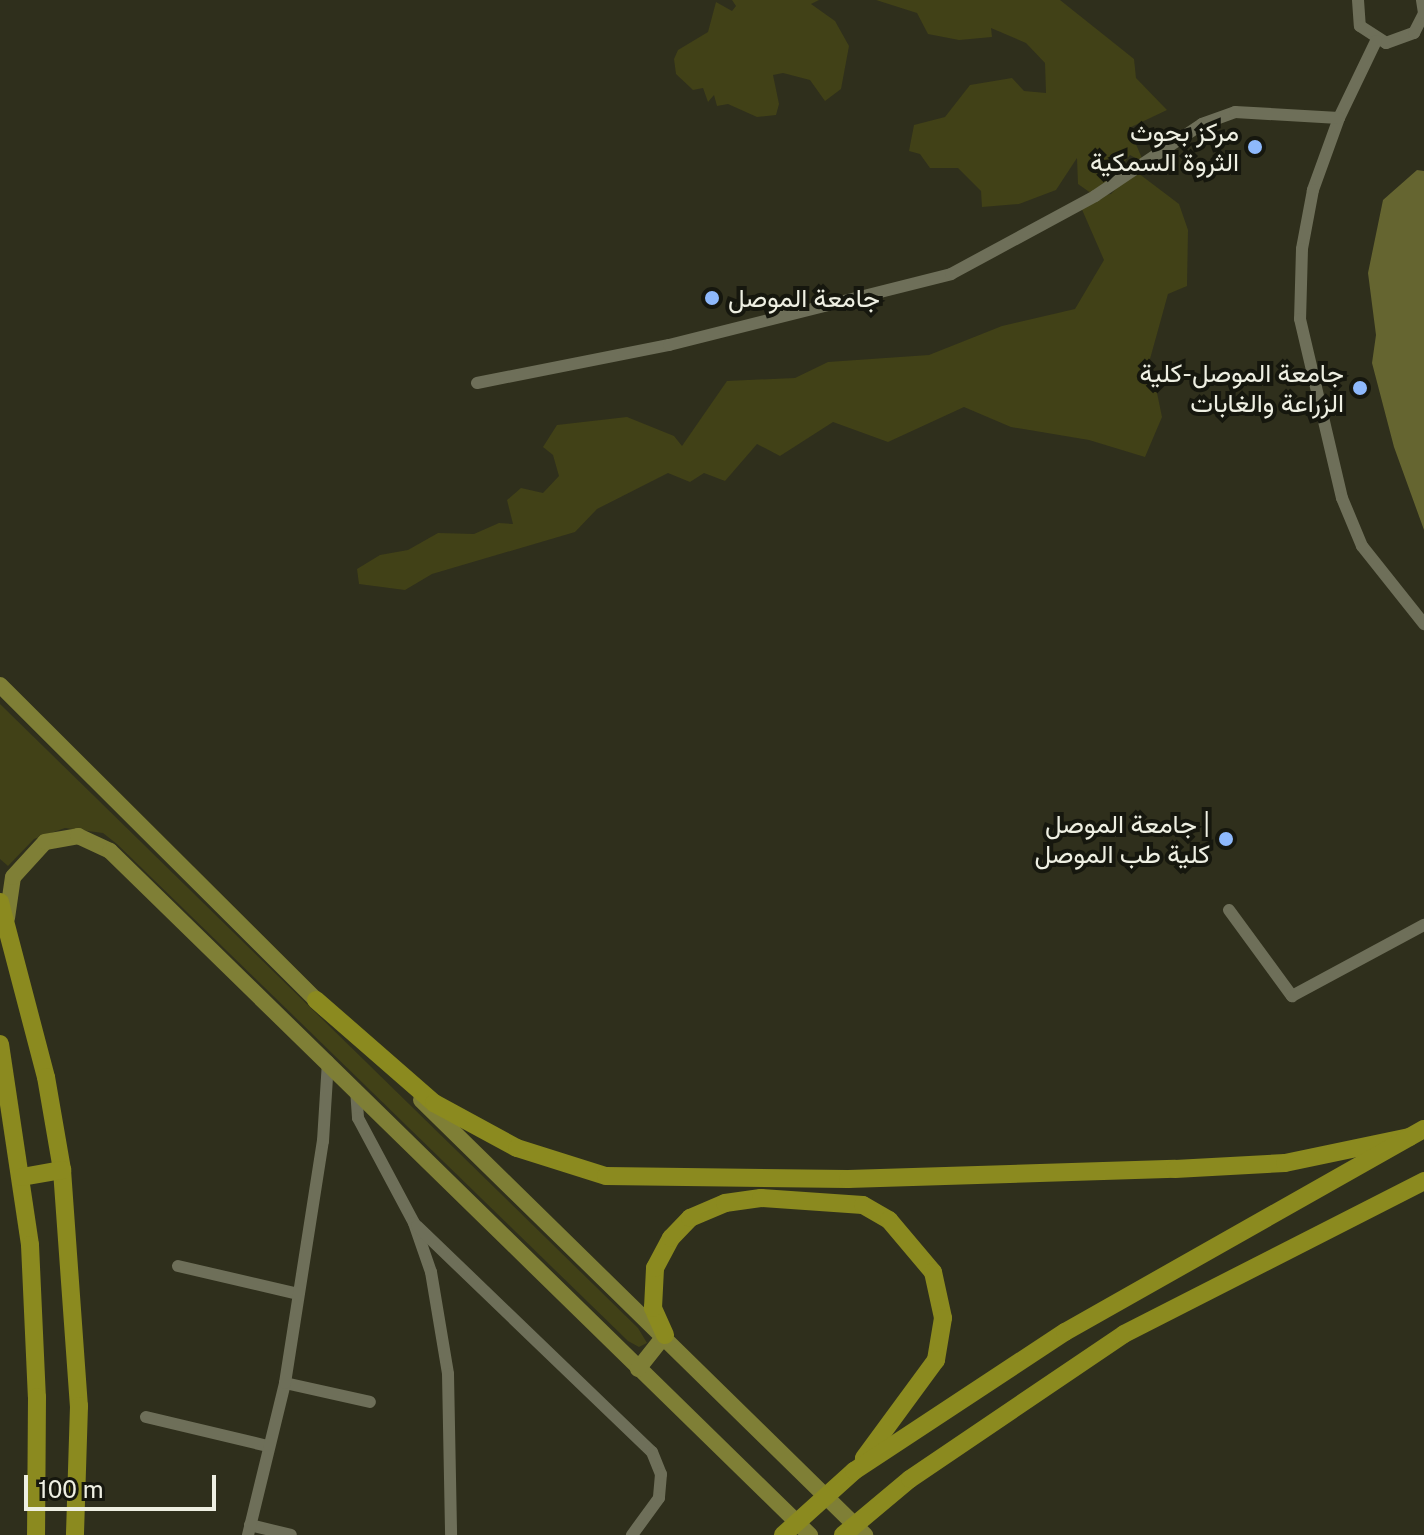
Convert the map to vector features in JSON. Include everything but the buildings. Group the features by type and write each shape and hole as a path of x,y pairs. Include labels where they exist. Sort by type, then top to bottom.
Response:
{"highway":[{"path":"0,902 46,1077 62,1170 79,1406 75,1535"},
{"path":"316,1000 434,1103 517,1148 606,1176 848,1179 1175,1169 1285,1163 1416,1133"},
{"path":"0,1044 22,1177 35,1338 36,1535"},
{"path":"783,1535 854,1471 1065,1332 1416,1133"},
{"path":"22,1177 62,1170"},
{"path":"843,1535 910,1479 1124,1334 1424,1181"},
{"path":"665,1335 653,1308 655,1268 671,1238 690,1218 725,1203 761,1198 853,1204 889,1220 933,1272 943,1318 936,1360 854,1471"}],"main road":[{"path":"0,685 316,1000 665,1335 865,1535"},
{"path":"13,948 7,891 20,864 60,837 95,841 328,1061 810,1535"},
{"path":"638,1369 665,1335"}],"street":[{"path":"1358,0 1360,26 1376,41 1397,43 1414,33 1424,13 1422,0"},
{"path":"1376,41 1339,118 1313,190 1302,249 1300,319 1342,498 1362,546 1424,624"},
{"path":"477,383 669,345 951,274 1102,191 1202,124 1235,112 1339,118"},
{"path":"1229,910 1292,996 1424,925"},
{"path":"291,1535 249,1530 285,1383 321,1151 328,1061"},
{"path":"356,1089 358,1118 414,1223 431,1272 446,1360 451,1535"},
{"path":"414,1223 652,1452 661,1474 659,1498 632,1535"},
{"path":"178,1266 298,1294"},
{"path":"285,1383 370,1402"},
{"path":"146,1417 268,1446"}],"shaded area":[{"path":"732,0 819,0 811,4 835,21 849,46 841,89 825,101 810,80 783,73 773,75 779,104 776,115 757,117 728,104 717,106 714,95 708,102 703,88 693,90 676,74 674,59 678,50 708,32 716,2 732,11 736,6"},
{"path":"876,0 1060,0 1134,59 1136,78 1167,110 1129,128 1144,163 1130,155 1098,196 1111,194 1134,170 1179,204 1188,230 1187,286 1168,294 1150,359 1162,417 1145,457 1089,440 1011,427 964,407 888,442 833,422 780,456 757,444 725,481 704,473 690,482 668,473 597,509 575,532 432,574 405,590 359,584 357,569 380,555 408,550 438,533 474,534 499,523 513,524 507,500 521,488 543,493 559,476 553,455 543,447 557,425 627,417 674,436 682,446 727,381 795,378 828,362 929,355 1002,326 1075,309 1104,260 1080,205 1095,196 1078,184 1077,158 1056,190 1019,204 982,207 981,191 958,168 930,168 920,154 909,151 914,125 945,117 970,85 1012,78 1024,91 1046,93 1045,63 1026,43 991,28 992,37 959,40 928,34 917,13"},
{"path":"1417,170 1424,171 1424,530 1394,447 1372,363 1376,335 1368,273 1383,200"},
{"path":"0,704 638,1328 647,1343 639,1347 628,1341 103,833 65,828 34,839 8,866 0,859"}],"place":[{"name":"مركز بحوث الثروة السمكية","path":"1255,147"},
{"name":"جامعة الموصل","path":"712,298"},
{"name":"جامعة الموصل-كلية الزراعة والغابات","path":"1360,388"},
{"name":"جامعة الموصل | كلية طب الموصل","path":"1226,839"}]}
